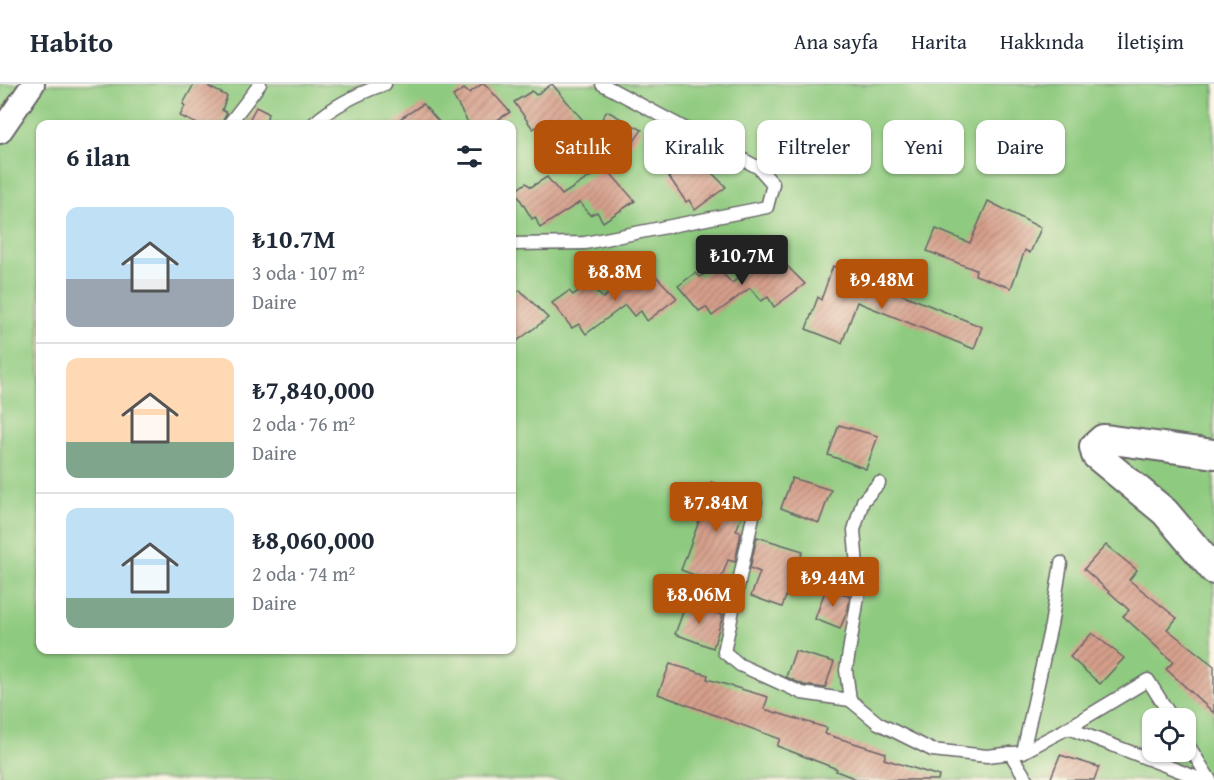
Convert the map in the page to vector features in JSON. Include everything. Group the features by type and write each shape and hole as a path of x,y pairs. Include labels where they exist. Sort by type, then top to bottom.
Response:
{"street":[{"path":"0,132 33,84"},
{"path":"1214,454 1103,439 1094,447 1096,455 1165,512 1214,570"}],"lane":[{"path":"232,120 260,84"},
{"path":"318,120 362,92 385,84"},
{"path":"516,244 585,243 767,207 773,184 759,168 602,84"},
{"path":"850,700 846,670 859,591 854,530 863,501 879,483"},
{"path":"756,502 724,652 740,665 802,693 850,700 878,723 932,750 987,756 1023,752 1148,680 1166,708"},
{"path":"1023,752 1051,625 1061,563"},
{"path":"1068,728 1203,780"},
{"path":"1010,753 1027,780"},
{"path":"1196,758 1210,780"}],"green space":[{"path":"0,84 1214,84 1214,780 0,780"}],"building":[{"path":"194,84 210,84 209,87 227,96 222,110 227,113 223,120 188,120 180,116 185,106 183,104"},
{"path":"485,84 510,112 497,120 467,120 453,96 464,89 469,93"},
{"path":"552,84 583,120 534,120 533,129 514,102 532,91 536,95"},
{"path":"423,104 437,120 398,120"},
{"path":"256,107 268,113 267,120 249,120"},
{"path":"607,111 624,120 601,120"},
{"path":"632,125 642,130 632,144"},
{"path":"594,174 611,174 635,201 603,222 597,212 590,215 580,202 540,228 535,217 532,219 516,190 526,183 531,187 547,177 562,195"},
{"path":"713,174 726,187 695,210 689,200 686,202 668,175"},
{"path":"988,201 1041,228 1030,253 1025,250 1011,288 975,275 976,270 927,251 936,229 970,243"},
{"path":"777,256 805,284 774,307 768,297 761,301 750,288 712,316 706,307 699,311 678,286 695,273 700,277 715,266 732,283 757,263 762,267"},
{"path":"833,266 982,327 974,349 857,302 842,343 806,329 818,297 821,300"},
{"path":"650,270 677,298 647,321 641,311 634,316 625,305 586,334 579,324 572,328 552,303 569,291 573,295 588,283 603,298 630,278 635,282"},
{"path":"520,290 548,318 517,341 516,339 516,293"},
{"path":"839,425 878,436 866,469 828,455"},
{"path":"792,478 831,490 819,523 781,508"},
{"path":"711,482 750,494 736,531 741,532 735,562 728,560 719,584 681,570"},
{"path":"757,537 803,551 782,607 751,596 760,572 750,568"},
{"path":"1106,545 1137,570 1129,580 1177,618 1167,629 1214,666 1214,713 1166,669 1173,662 1123,616 1129,610 1084,569"},
{"path":"826,588 850,596 848,609 840,629 815,619"},
{"path":"686,604 723,615 713,648 675,634"},
{"path":"1092,633 1124,658 1100,684 1070,657"},
{"path":"795,651 834,662 825,688 804,685 786,677"},
{"path":"670,664 708,675 707,679 768,697 764,709 827,728 825,734 886,753 884,759 939,776 938,780 859,780 777,746 780,739 658,694"},
{"path":"1060,755 1099,767 1094,780 1050,780"}]}
